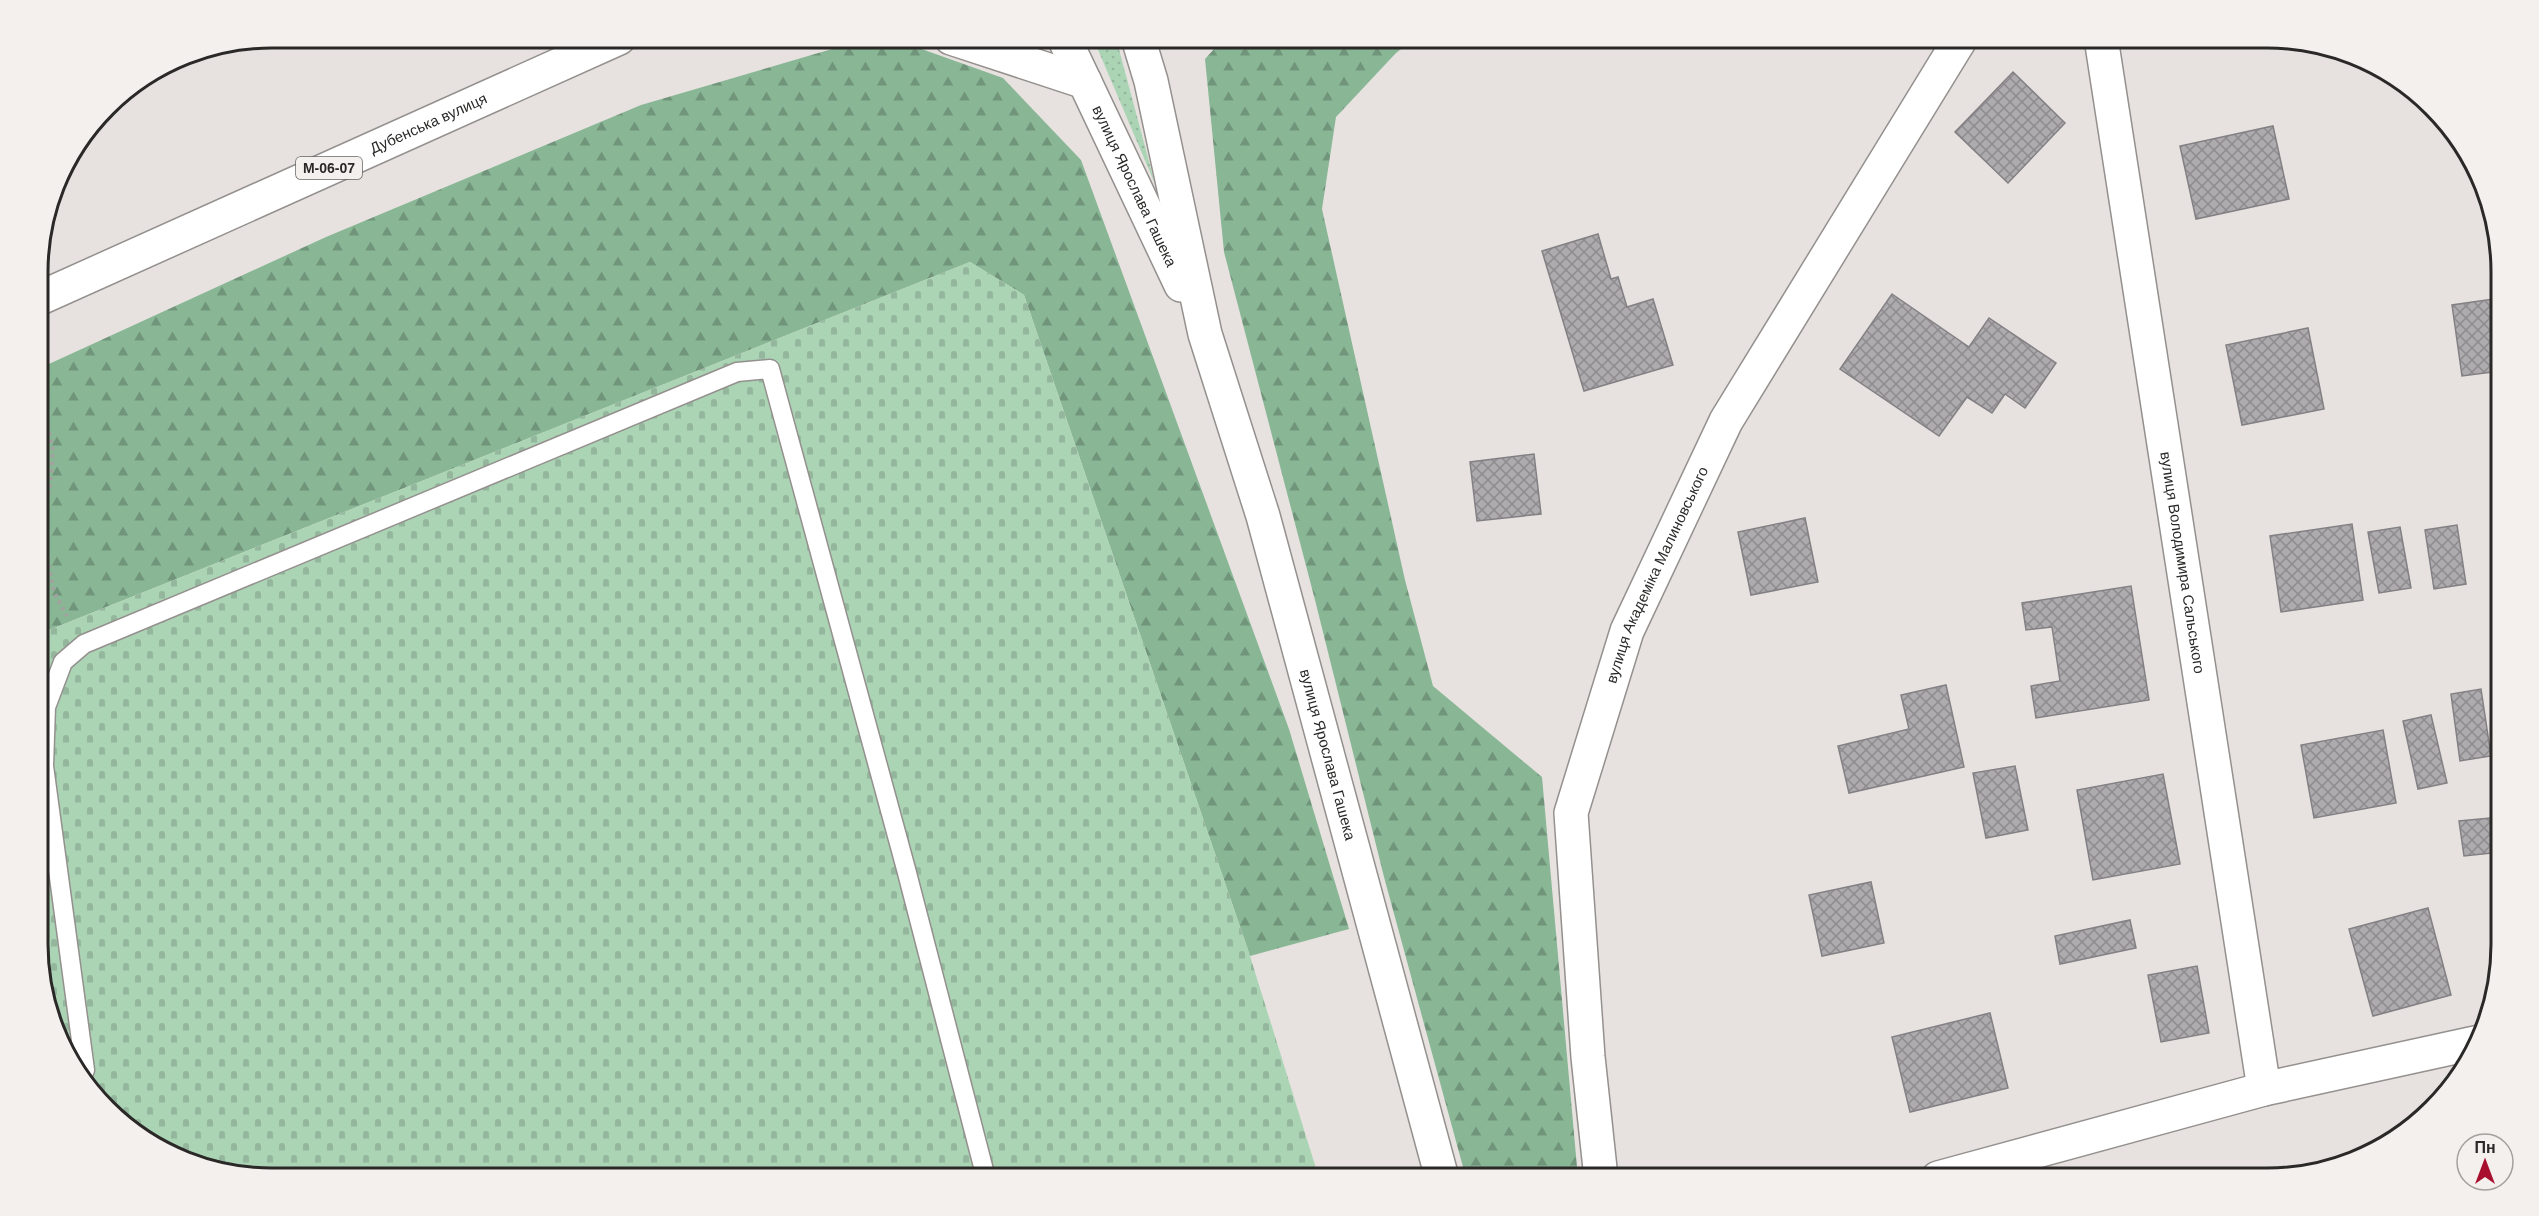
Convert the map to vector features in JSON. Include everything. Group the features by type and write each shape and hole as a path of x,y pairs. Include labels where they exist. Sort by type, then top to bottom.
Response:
{"street":[{"name":"Дубенська вулиця","path":"48,294 597,48"},
{"path":"981,48 1085,82"},
{"name":"вулиця Ярослава Гашека","path":"1069,48 1205,334"},
{"name":"вулиця Ярослава Гашека","path":"1143,48 1152,81 1205,334 1263,516 1439,1168"},
{"name":"вулиця Академіка Малиновського","path":"1600,1168 1588,1057 1571,813 1627,631 1726,421 1955,48"},
{"name":"вулиця Володимира Сальського","path":"2103,48 2264,1089"},
{"path":"1975,1168 2264,1089 2467,1045"}],"lane":[{"path":"48,702 63,662 84,644 737,372 770,369 897,835 983,1168"},
{"path":"48,796 83,1064"}],"path":[{"path":"48,427 53,451 48,494"},
{"path":"48,561 54,592 71,621"}],"green space":[{"path":"919,48 1003,78 1081,160 1289,729 1349,929 1250,956 1024,295 970,262 48,630 48,364 326,237 641,105 832,49"},
{"path":"1097,48 1119,48 1155,184"},
{"path":"1215,48 1402,48 1336,117 1322,209 1405,580 1433,686 1542,777 1577,1168 1463,1168 1384,877 1315,600 1224,252 1205,59"},
{"path":"970,262 1024,295 1250,956 1316,1168 257,1168 228,1164 186,1151 136,1122 94,1080 65,1030 52,988 48,959 48,630"}],"building":[{"path":"2013,72 2065,123 2008,183 1955,132"},
{"path":"2273,126 2289,199 2196,219 2180,146"},
{"path":"1598,234 1611,279 1618,277 1627,307 1653,299 1673,365 1584,391 1542,251"},
{"path":"1892,294 1969,347 1989,318 2056,363 2025,408 2005,394 1992,413 1967,397 1939,436 1840,369"},
{"path":"2491,299 2491,372 2462,376 2452,305"},
{"path":"2308,328 2324,409 2242,425 2226,345"},
{"path":"1534,454 1541,514 1477,521 1470,462"},
{"path":"1805,518 1818,582 1751,595 1738,532"},
{"path":"2352,524 2363,600 2281,612 2270,536"},
{"path":"2457,525 2466,584 2434,589 2425,530"},
{"path":"2400,527 2411,588 2379,593 2368,532"},
{"path":"2131,586 2149,700 2036,718 2031,686 2060,681 2052,627 2026,630 2022,603"},
{"path":"1946,685 1964,767 1849,793 1838,746 1909,729 1901,695"},
{"path":"2481,689 2491,756 2460,761 2451,694"},
{"path":"2431,715 2447,783 2418,789 2403,721"},
{"path":"2383,730 2396,803 2314,818 2301,745"},
{"path":"2015,766 2028,830 1986,838 1973,773"},
{"path":"2163,774 2180,864 2093,880 2077,790"},
{"path":"2491,818 2491,853 2464,856 2459,821"},
{"path":"1871,882 1884,943 1822,956 1809,895"},
{"path":"2428,908 2451,995 2373,1016 2349,929"},
{"path":"2130,920 2136,948 2060,964 2055,936"},
{"path":"2197,966 2209,1033 2161,1042 2148,975"},
{"path":"1990,1013 2008,1088 1910,1112 1892,1037"}]}
